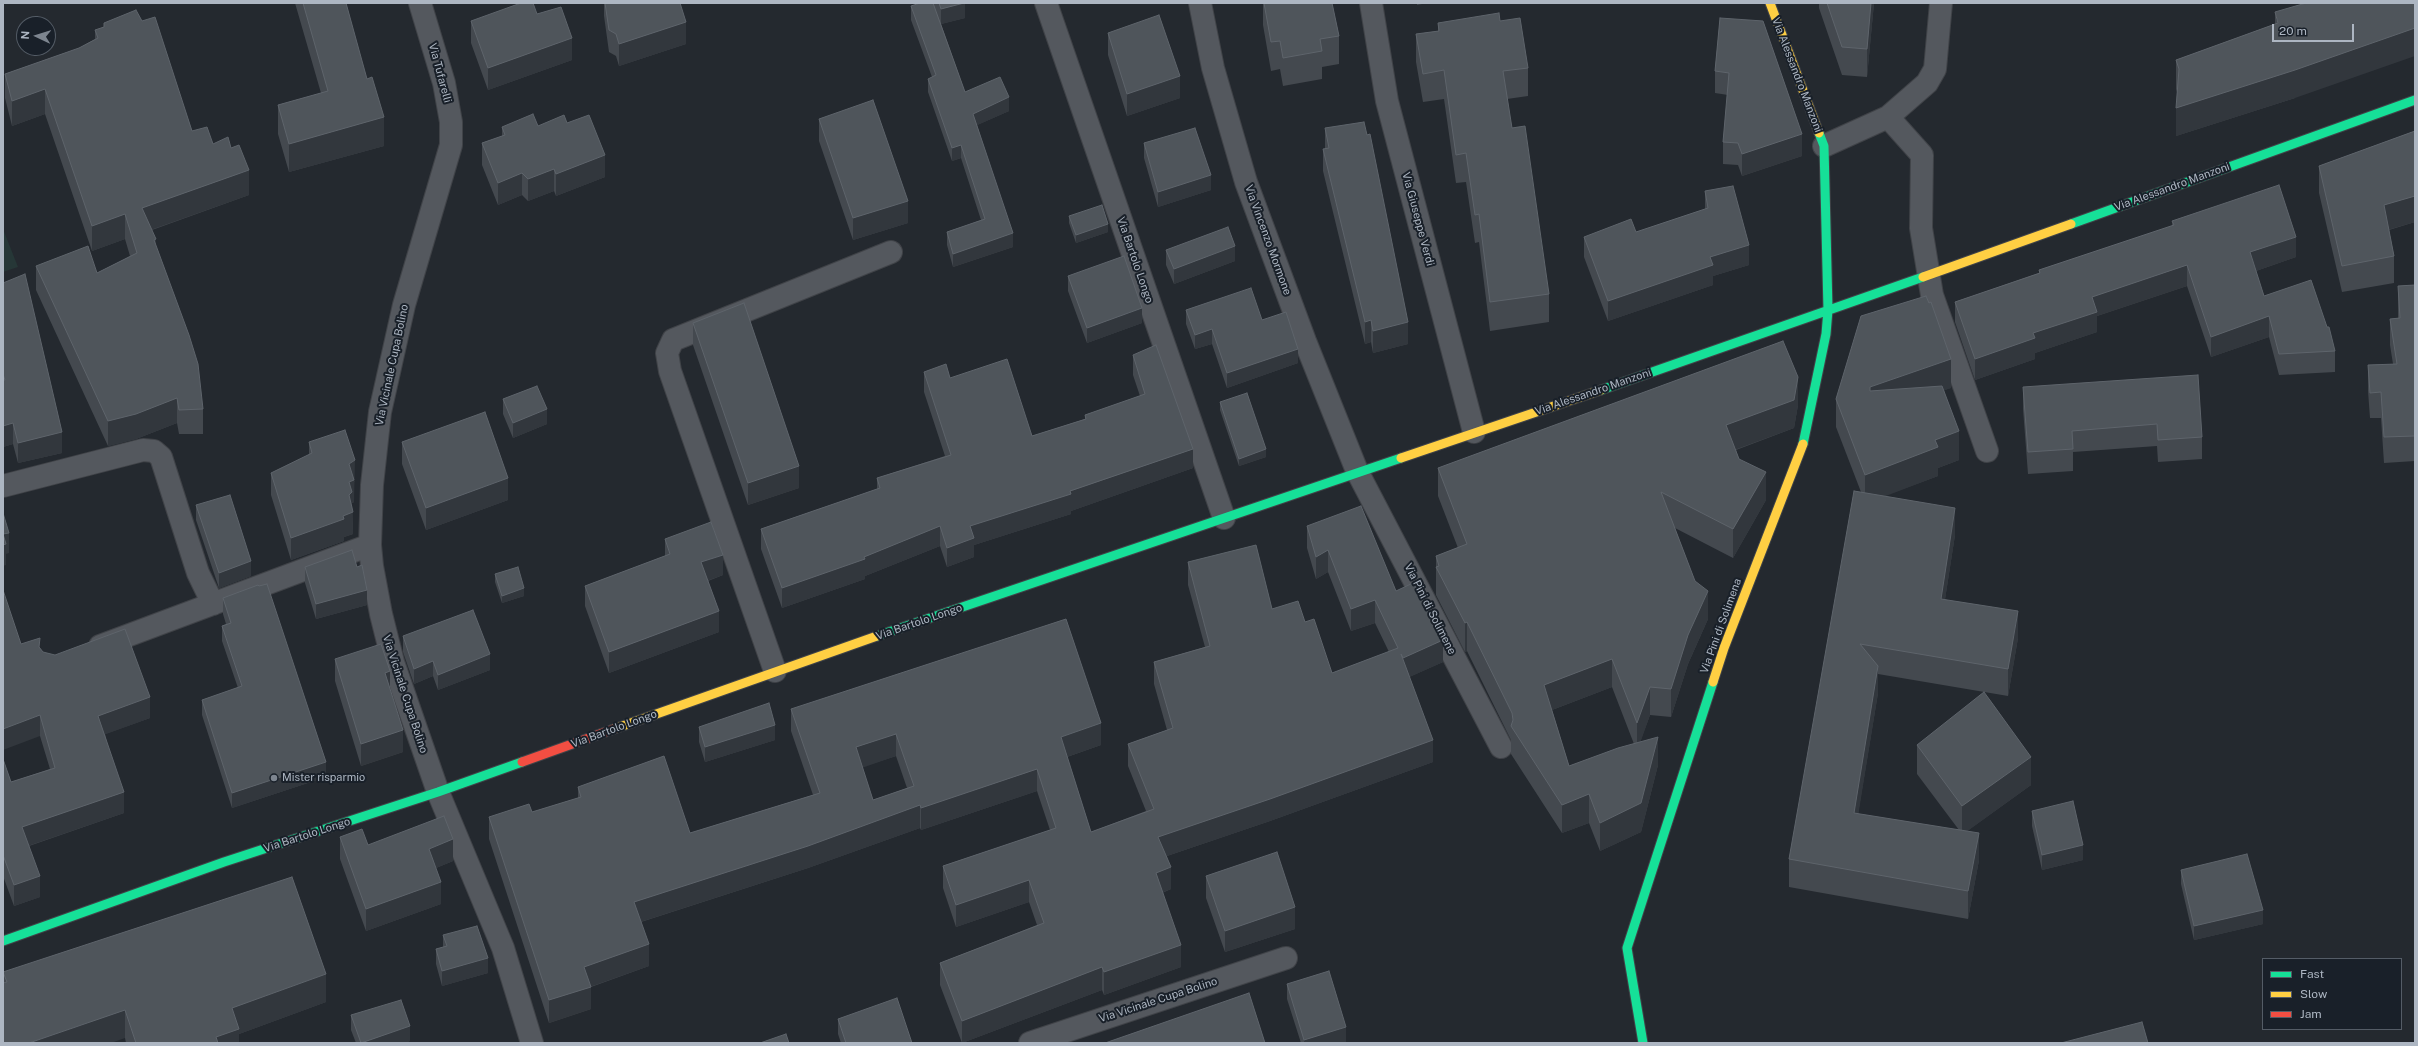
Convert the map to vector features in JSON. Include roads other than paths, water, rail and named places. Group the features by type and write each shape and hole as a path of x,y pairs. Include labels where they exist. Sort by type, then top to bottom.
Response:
{"street":[{"name":"Via Tufarelli","path":"420,3 444,83 451,122 451,145"},
{"name":"Via Bartolo Longo","path":"1046,3 1224,518"},
{"name":"Via Vincenzo Mormone","path":"1200,3 1213,68 1246,182 1305,341 1357,471"},
{"name":"Via Giuseppe Verdi","path":"1371,3 1387,101 1474,432"},
{"name":"Via Alessandro Manzoni","path":"1770,3 1824,146 1828,310"},
{"name":"Via Alessandro Manzoni","path":"1824,146 1888,117 1927,83 1935,69 1941,3"},
{"name":"Via Alessandro Manzoni","path":"1357,471 1764,334 2415,100"},
{"path":"1888,117 1922,155 1921,228 1932,295 1987,451"},
{"name":"Via Vicinale Cupa Bolino","path":"451,145 404,305 380,412 372,485 370,546 380,614 393,662 438,792 503,948 532,1043"},
{"path":"775,671 673,378 667,353 673,340 891,252"},
{"name":"Via Pini di Solimena","path":"1643,1043 1627,948 1724,648 1765,540 1801,454 1826,334 1828,310"},
{"path":"3,486 143,450 154,451 161,457 198,573 213,604"},
{"name":"Via Bartolo Longo","path":"3,941 224,862 438,792 775,671 1224,518 1357,471"},
{"name":"Via Pini di Solimene","path":"1357,471 1501,747"},
{"path":"80,653 370,546"},
{"name":"Via Vicinale Cupa Bolino","path":"1030,1043 1286,958"}],"place":[{"name":"Mister risparmio","path":"274,778"}]}
